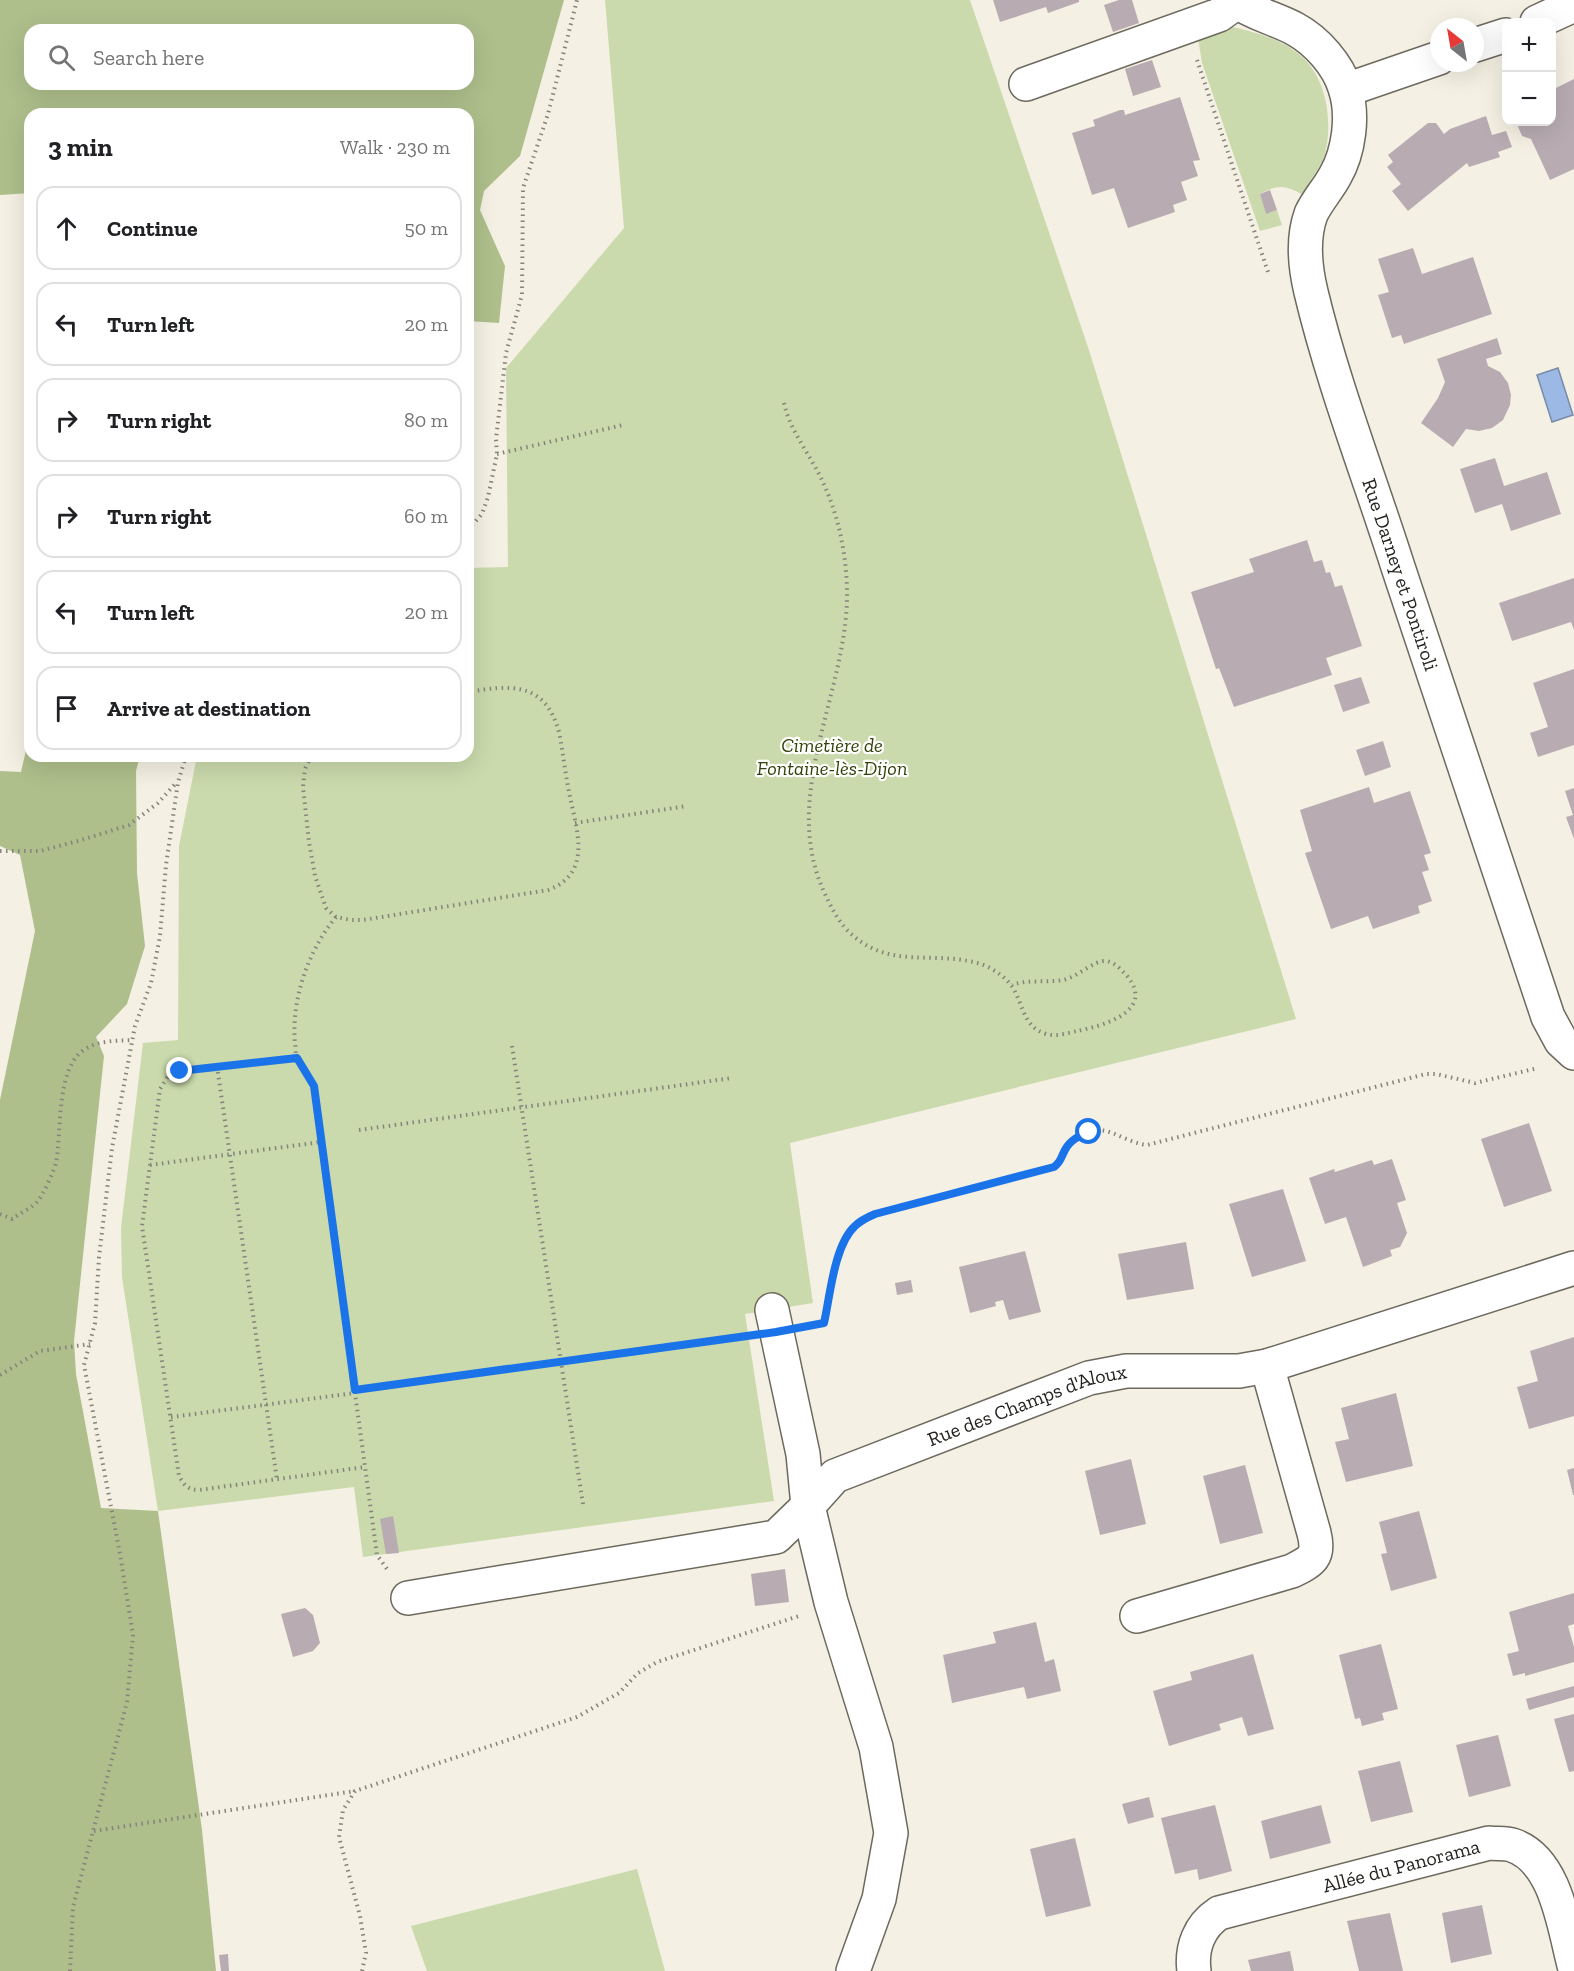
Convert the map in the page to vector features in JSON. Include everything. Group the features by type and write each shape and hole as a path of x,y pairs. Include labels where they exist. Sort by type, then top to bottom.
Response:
{"street":[{"path":"1026,84 1219,15 1236,1 1256,14 1294,28 1305,35 1332,63 1346,90 1430,61"},
{"path":"1546,18 1574,5"},
{"path":"1484,42 1502,36"},
{"name":"Rue Darney et Pontiroli","path":"1346,90 1349,110 1346,146 1335,177 1311,214 1306,236 1305,257 1311,292 1354,437 1548,1017 1561,1041 1574,1053"},
{"name":"Rue des Champs d'Aloux","path":"408,1598 776,1537 835,1476 1089,1378 1126,1371 1239,1371 1267,1366 1574,1268"},
{"path":"774,1321 803,1454 808,1506 831,1602 876,1747 891,1833 879,1899 854,1971"},
{"path":"1137,1616 1292,1571 1315,1557 1316,1539 1267,1366"},
{"name":"Allée du Panorama","path":"1194,1971 1195,1945 1210,1919 1219,1913 1489,1843 1512,1845 1531,1856 1545,1871 1554,1890 1574,1965"}],"path":[{"path":"474,523 482,514 488,497 497,454 496,439 506,352 522,295 523,188 548,114 577,0"},
{"path":"784,403 788,421 822,478 831,502 843,549 847,592 843,642 810,796 810,841 819,882 836,917 861,942 877,951 899,957 950,959 979,964 999,973 1012,985 1029,1022 1038,1031 1049,1035 1105,1025 1132,1007 1135,997 1135,988 1131,981 1118,967 1106,961 1068,979 1050,982 1021,982 1012,985"},
{"path":"497,454 623,425"},
{"path":"308,762 303,787 315,876 326,908 336,917 351,920 372,919 557,887 566,880 576,864 578,844 559,732 554,717 545,703 530,692 512,686 474,691"},
{"path":"70,1971 73,1907 127,1702 133,1635 84,1365 95,1323 99,1257 112,1148 135,1026 151,983 158,948 166,865 178,782 184,762"},
{"path":"0,851 40,851 129,825 158,803 178,782"},
{"path":"575,823 687,806"},
{"path":"336,917 317,944 300,990 295,1026 297,1058 314,1086 377,1555 408,1598"},
{"path":"0,1214 12,1219 38,1201 56,1165 62,1097 70,1068 80,1053 104,1042 132,1040"},
{"path":"512,1046 583,1504"},
{"path":"297,1058 188,1069 168,1076 160,1089 142,1226 179,1476 191,1490 199,1491 365,1467"},
{"path":"217,1066 277,1480"},
{"path":"171,1418 560,1361 774,1321 824,1323 839,1254 846,1237 854,1226 875,1214 1054,1167 1060,1163 1076,1137 1089,1132 1107,1130 1135,1144 1147,1145 1426,1074 1436,1074 1475,1083 1544,1067"},
{"path":"359,1130 732,1078"},
{"path":"150,1165 321,1142"},
{"path":"0,1375 40,1351 90,1344"},
{"path":"94,1831 356,1791 578,1717 619,1693 638,1673 657,1662 808,1613"},
{"path":"356,1791 343,1810 339,1837 360,1916 366,1953 362,1971"}],"green space":[{"path":"0,0 564,0 520,156 484,191 480,210 505,266 499,323 474,321 474,108 24,108 24,193 0,195"},
{"name":"Cimetière de Fontaine-lès-Dijon","path":"605,0 970,0 1088,347 1296,1019 790,1143 813,1303 745,1314 774,1501 363,1557 354,1487 158,1511 122,1277 121,1228 143,1043 178,1040 179,846 196,762 474,762 474,568 508,567 506,368 624,228"},
{"path":"1227,26 1275,40 1300,55 1316,76 1326,101 1327,141 1321,164 1303,195 1282,187 1260,194 1266,213 1277,210 1282,225 1260,231 1202,63 1198,38"},
{"path":"24,759 24,762 138,762 136,771 137,873 145,946 127,1004 96,1037 104,1056 74,1341 76,1374 101,1508 158,1511 202,1830 216,1971 0,1971 0,1100 35,931 20,855 0,846 0,771 21,772"},
{"path":"637,1869 665,1971 427,1971 411,1926"}],"water":[{"path":"1558,368 1573,415 1552,422 1537,375"}],"building":[{"path":"993,0 1079,0 1079,2 1048,13 1046,7 1000,22"},
{"path":"1119,0 1132,0 1139,23 1113,32 1104,5"},
{"path":"1152,60 1161,87 1133,96 1125,69"},
{"path":"1574,79 1574,169 1550,180 1531,139 1522,136 1518,126 1556,126 1556,88"},
{"path":"1180,97 1200,160 1193,161 1198,176 1181,182 1187,200 1173,205 1175,212 1128,228 1114,188 1092,195 1072,133 1095,126 1093,120 1120,110 1124,110 1125,115"},
{"path":"1486,116 1492,135 1506,131 1512,147 1498,152 1500,157 1469,167 1467,163 1408,211 1392,191 1401,184 1387,167 1393,162 1388,155 1428,123 1436,123 1444,134 1450,129"},
{"path":"1270,190 1277,210 1266,214 1260,194"},
{"path":"1413,248 1422,274 1473,257 1492,314 1404,344 1401,335 1392,338 1378,295 1389,292 1378,259"},
{"path":"1497,338 1502,354 1486,359 1488,366 1500,372 1508,383 1511,395 1510,405 1503,420 1492,428 1479,431 1466,429 1453,447 1421,423 1438,398 1445,382 1437,359"},
{"path":"1495,458 1504,486 1547,472 1561,514 1511,531 1502,504 1475,513 1460,469"},
{"path":"1307,540 1314,562 1322,560 1326,573 1330,572 1335,587 1342,585 1362,646 1326,658 1332,675 1234,707 1219,668 1216,669 1191,592 1254,572 1249,559"},
{"path":"1574,578 1574,630 1571,622 1512,641 1499,603"},
{"path":"1574,669 1574,745 1538,757 1530,733 1548,727 1533,683"},
{"path":"1361,677 1370,703 1343,712 1334,685"},
{"path":"1383,741 1391,767 1365,776 1356,750"},
{"path":"1369,787 1374,803 1410,791 1431,853 1424,855 1429,870 1422,872 1432,901 1418,906 1420,913 1373,929 1368,916 1331,929 1305,853 1312,851 1300,810"},
{"path":"1574,788 1574,839 1566,817 1573,815 1565,791"},
{"path":"1529,1123 1552,1191 1504,1207 1481,1139"},
{"path":"1392,1159 1406,1200 1397,1203 1407,1233 1400,1247 1390,1250 1392,1256 1363,1267 1346,1217 1325,1224 1309,1178 1372,1160 1374,1165"},
{"path":"1283,1189 1306,1261 1252,1277 1229,1204"},
{"path":"1186,1242 1194,1289 1127,1300 1118,1254"},
{"path":"1025,1251 1041,1312 1009,1320 1003,1300 995,1302 996,1306 970,1313 959,1267"},
{"path":"911,1280 913,1292 897,1295 895,1283"},
{"path":"1574,1337 1574,1416 1529,1429 1517,1387 1538,1381 1530,1351"},
{"path":"1396,1393 1413,1466 1346,1482 1335,1442 1349,1439 1341,1408"},
{"path":"1131,1459 1146,1524 1100,1535 1085,1471"},
{"path":"1245,1465 1263,1533 1220,1544 1203,1476"},
{"path":"1574,1468 1574,1495 1573,1495 1567,1470"},
{"path":"1419,1511 1437,1578 1391,1591 1381,1554 1387,1553 1379,1522"},
{"path":"393,1516 399,1553 386,1554 380,1519"},
{"path":"785,1569 789,1602 755,1606 751,1574"},
{"path":"1574,1593 1574,1624 1568,1626 1574,1647 1574,1662 1525,1676 1525,1673 1513,1676 1507,1654 1519,1651 1509,1612"},
{"path":"305,1608 313,1615 320,1643 313,1651 293,1657 281,1614"},
{"path":"1036,1622 1045,1662 1054,1659 1061,1691 1027,1699 1024,1687 952,1703 943,1655 996,1643 993,1632"},
{"path":"1381,1644 1398,1709 1382,1713 1384,1720 1362,1726 1360,1718 1355,1719 1339,1655"},
{"path":"1253,1654 1274,1729 1248,1736 1242,1717 1219,1724 1221,1730 1169,1746 1153,1691 1192,1680 1190,1672"},
{"path":"1574,1686 1574,1697 1529,1710 1526,1699"},
{"path":"1574,1714 1574,1771 1569,1772 1554,1719"},
{"path":"1498,1735 1511,1786 1469,1797 1456,1745"},
{"path":"1400,1761 1413,1812 1371,1822 1358,1771"},
{"path":"1149,1797 1154,1817 1128,1824 1122,1804"},
{"path":"1215,1805 1232,1871 1199,1880 1197,1869 1175,1874 1161,1818"},
{"path":"1321,1805 1331,1843 1270,1859 1261,1821"},
{"path":"1075,1838 1091,1906 1046,1917 1030,1849"},
{"path":"1482,1905 1492,1954 1451,1963 1442,1913"},
{"path":"1390,1913 1403,1971 1359,1971 1347,1921"},
{"path":"1290,1951 1294,1971 1251,1971 1248,1960"},
{"path":"228,1954 229,1971 221,1971 219,1955"}],"route":[{"path":"180,1071 297,1058 306,1070 314,1086 355,1390 776,1332 824,1323 839,1254 846,1237 854,1226 875,1214 1054,1167 1060,1163 1065,1150 1076,1137 1089,1132"}]}
